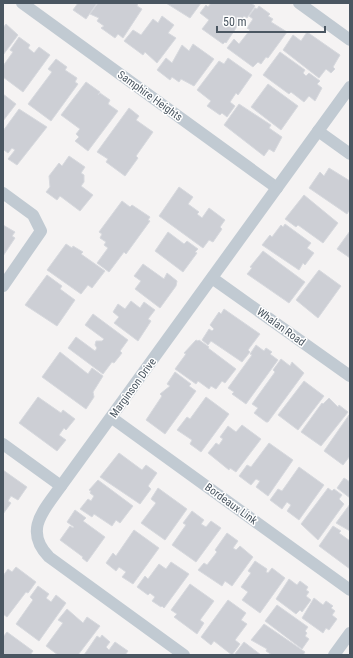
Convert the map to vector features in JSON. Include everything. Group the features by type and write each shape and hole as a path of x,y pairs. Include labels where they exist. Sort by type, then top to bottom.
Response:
{"street":[{"name":"Samphire Heights","path":"22,3 277,188"},
{"path":"298,3 350,40"},
{"name":"Marginson Drive","path":"184,655 49,557 41,549 36,538 36,525 41,514 61,486 112,418 350,87"},
{"path":"318,131 350,154"},
{"path":"3,193 33,215 40,231 3,286"},
{"name":"Whalan Road","path":"212,278 350,376"},
{"name":"Bordeaux Link","path":"112,418 350,590"},
{"path":"3,444 61,486"},
{"path":"334,655 350,633"}],"building":[{"path":"78,3 97,3 86,19 73,10"},
{"path":"98,3 138,3 137,6 142,9 123,38 118,34 115,38 101,28 104,26 97,21 99,18 90,14"},
{"path":"166,3 201,3 190,18"},
{"path":"211,3 251,3 255,6 247,18 244,16 226,43 225,42 223,44 202,29 209,20 200,13 206,5 208,7"},
{"path":"259,6 270,14 268,16 273,19 271,22 287,32 268,58 266,57 261,64 258,62 253,67 227,48 234,39 239,44 250,30 247,28 253,19 249,16 255,8 257,9"},
{"path":"162,16 174,25 168,33 176,38 157,63 145,52 143,55 124,41 133,30 141,35 153,19 158,23"},
{"path":"6,24 18,35 3,55 3,28"},
{"path":"307,32 340,55 333,67 335,69 331,73 326,69 319,78 283,50 293,35 301,41"},
{"path":"19,37 30,45 28,48 34,53 39,47 50,55 23,92 3,77 3,66 13,52 10,50"},
{"path":"193,44 214,59 194,86 181,79 179,82 172,77 170,80 157,70 166,58 172,63 182,45 189,51"},
{"path":"280,52 305,70 303,73 306,76 309,73 320,81 317,84 322,88 315,101 309,96 304,102 291,92 289,94 263,75"},
{"path":"228,58 252,75 238,95 236,93 230,102 235,106 227,117 222,113 220,115 207,106 211,101 197,90 219,61 224,64"},
{"path":"56,59 67,67 65,70 77,78 75,82 78,84 51,121 28,104 52,72 48,69"},
{"path":"86,82 100,92 98,95 100,93 110,100 108,104 118,111 88,151 75,141 79,137 76,134 80,129 61,115"},
{"path":"268,84 298,106 281,130 251,107"},
{"path":"3,94 16,104 3,121"},
{"path":"239,104 271,125 269,128 282,137 274,152 269,149 264,156 224,125"},
{"path":"129,108 139,116 136,120 153,132 136,156 138,158 125,176 106,162 108,159 97,152"},
{"path":"19,109 47,127 17,165 8,159 15,150 12,148 8,153 4,150 3,151 3,131"},
{"path":"69,156 85,167 81,173 84,175 84,182 81,186 93,195 80,211 60,196 57,200 46,192 50,187 49,176 59,163 62,166"},
{"path":"329,168 350,181 350,209 347,214 309,188 320,172 324,176"},
{"path":"179,187 193,197 188,204 199,212 197,214 202,218 209,208 225,220 220,227 222,229 213,242 209,240 203,248 159,216"},
{"path":"304,195 338,223 323,243 298,225 296,227 285,219"},
{"path":"122,201 130,207 132,205 150,217 148,220 150,221 126,254 124,252 109,272 97,263 108,248 104,245 106,242 100,238 102,234 99,232"},
{"path":"285,224 311,243 307,248 314,253 305,265 303,263 299,270 262,245 270,235 272,237 281,225 283,227"},
{"path":"3,225 15,232 12,236 15,238 3,256"},
{"path":"350,231 350,258 337,249"},
{"path":"168,232 184,244 187,241 198,249 195,252 197,253 183,272 155,251"},
{"path":"66,244 83,252 81,254 105,271 92,288 88,285 81,294 47,270"},
{"path":"263,251 305,282 289,303 247,274 252,268 250,267"},
{"path":"143,264 164,279 167,273 177,281 176,286 160,308 135,289 141,281 134,276"},
{"path":"319,270 341,286 318,318 296,300"},
{"path":"47,275 62,286 60,289 75,300 57,326 25,305"},
{"path":"131,301 140,308 144,302 155,310 148,319 151,321 138,341 114,323 119,317 113,312 118,304 125,309"},
{"path":"224,309 260,334 248,350 250,352 242,362 211,341 208,345 202,340 209,329 212,331 214,329 210,325 219,312 221,314"},
{"path":"93,314 128,340 120,351 122,353 114,363 112,362 103,374 68,348 76,337 95,351 97,348 95,345 96,341 102,341 104,339 85,325"},
{"path":"196,340 199,340 209,347 208,348 236,369 225,383 222,381 216,389 211,386 209,389 198,381 196,384 175,369 186,354 184,353"},
{"path":"256,345 264,351 266,348 272,352 270,354 278,360 246,404 232,394 234,392 228,388 252,355 250,354"},
{"path":"60,352 88,374 92,368 103,376 93,392 94,397 86,409 42,377"},
{"path":"281,359 290,366 292,362 304,373 268,422 266,422 254,413 258,408 252,404 275,372 273,370"},
{"path":"175,372 191,384 189,386 196,391 165,434 146,420 162,396 160,394 170,386 167,384"},
{"path":"304,381 324,396 298,430 278,415"},
{"path":"38,397 61,413 63,410 75,419 66,430 64,428 59,435 66,440 57,451 19,423"},
{"path":"206,397 229,414 201,452 190,444 192,440 177,430 187,417 190,419"},
{"path":"329,398 338,407 339,405 348,412 321,446 301,432 322,403 323,404"},
{"path":"349,415 350,456 343,465 324,451"},
{"path":"242,425 261,439 236,472 230,468 229,470 208,453 216,443 219,445 223,439 220,437 228,426 236,432"},
{"path":"269,443 293,460 268,496 256,487 260,481 256,479 251,485 239,476 247,465 251,467"},
{"path":"119,453 142,470 146,465 157,473 148,486 151,489 140,504 100,477"},
{"path":"299,467 324,485 299,520 287,511 291,505 287,502 282,509 270,500 278,489 282,491"},
{"path":"3,470 27,487 18,500 11,496 8,501 11,503 3,514"},
{"path":"344,478 350,482 350,498 337,488"},
{"path":"98,480 133,506 120,523 116,520 112,526 94,514 92,517 80,509 88,499 91,501 94,496 89,490"},
{"path":"158,488 187,509 165,540 141,523 156,503 151,499"},
{"path":"328,488 332,491 334,489 342,495 339,499 344,504 318,540 301,524"},
{"path":"350,504 350,531 336,523"},
{"path":"75,510 86,518 83,521 105,537 87,562 82,558 83,557 60,540 70,526 73,528 74,527 67,522"},
{"path":"192,511 204,520 201,524 206,527 211,521 221,528 196,562 172,545 186,525 183,523"},
{"path":"333,526 341,531 339,533 350,541 350,569 319,546"},
{"path":"134,530 159,548 133,584 122,577 126,572 119,567 116,571 106,563 113,553 116,556"},
{"path":"227,533 238,541 233,548 236,550 240,546 253,557 232,586 225,581 222,586 198,570 204,563 207,565 217,552 215,550"},
{"path":"255,561 267,569 266,572 268,573 272,568 285,578 260,613 242,600 248,592 241,587 251,573 248,571"},
{"path":"171,562 189,574 164,608 152,601 155,597 150,593 148,595 137,587 145,576 148,579 159,564 166,569"},
{"path":"16,567 36,582 28,593 26,592 7,617 3,614 3,576 8,569 12,572"},
{"path":"289,579 297,585 300,581 308,587 306,590 309,592 306,596 311,600 302,612 300,610 296,614 276,599"},
{"path":"190,584 214,601 200,620 204,623 197,634 174,617 177,614 171,610"},
{"path":"38,586 49,594 46,598 51,602 56,595 66,603 39,641 16,624 33,600 30,597"},
{"path":"314,598 323,605 326,601 333,606 331,608 335,611 332,615 337,619 329,630 326,628 323,633 302,618"},
{"path":"228,600 246,613 241,620 247,624 235,640 240,644 232,655 214,641 211,645 201,637"},
{"path":"277,605 308,627 305,631 307,633 305,636 309,639 302,649 265,621"},
{"path":"67,609 83,623 87,617 100,626 78,655 58,655 46,646 63,623 58,620"},
{"path":"264,624 305,652 303,655 272,655 266,651 267,649 251,640"},
{"path":"7,632 33,651 30,655 3,655 3,637"},
{"path":"102,635 110,642 106,647 109,650 115,642 128,651 125,655 84,655 97,636 100,638"},
{"path":"244,642 248,645 261,655 234,655"}]}
